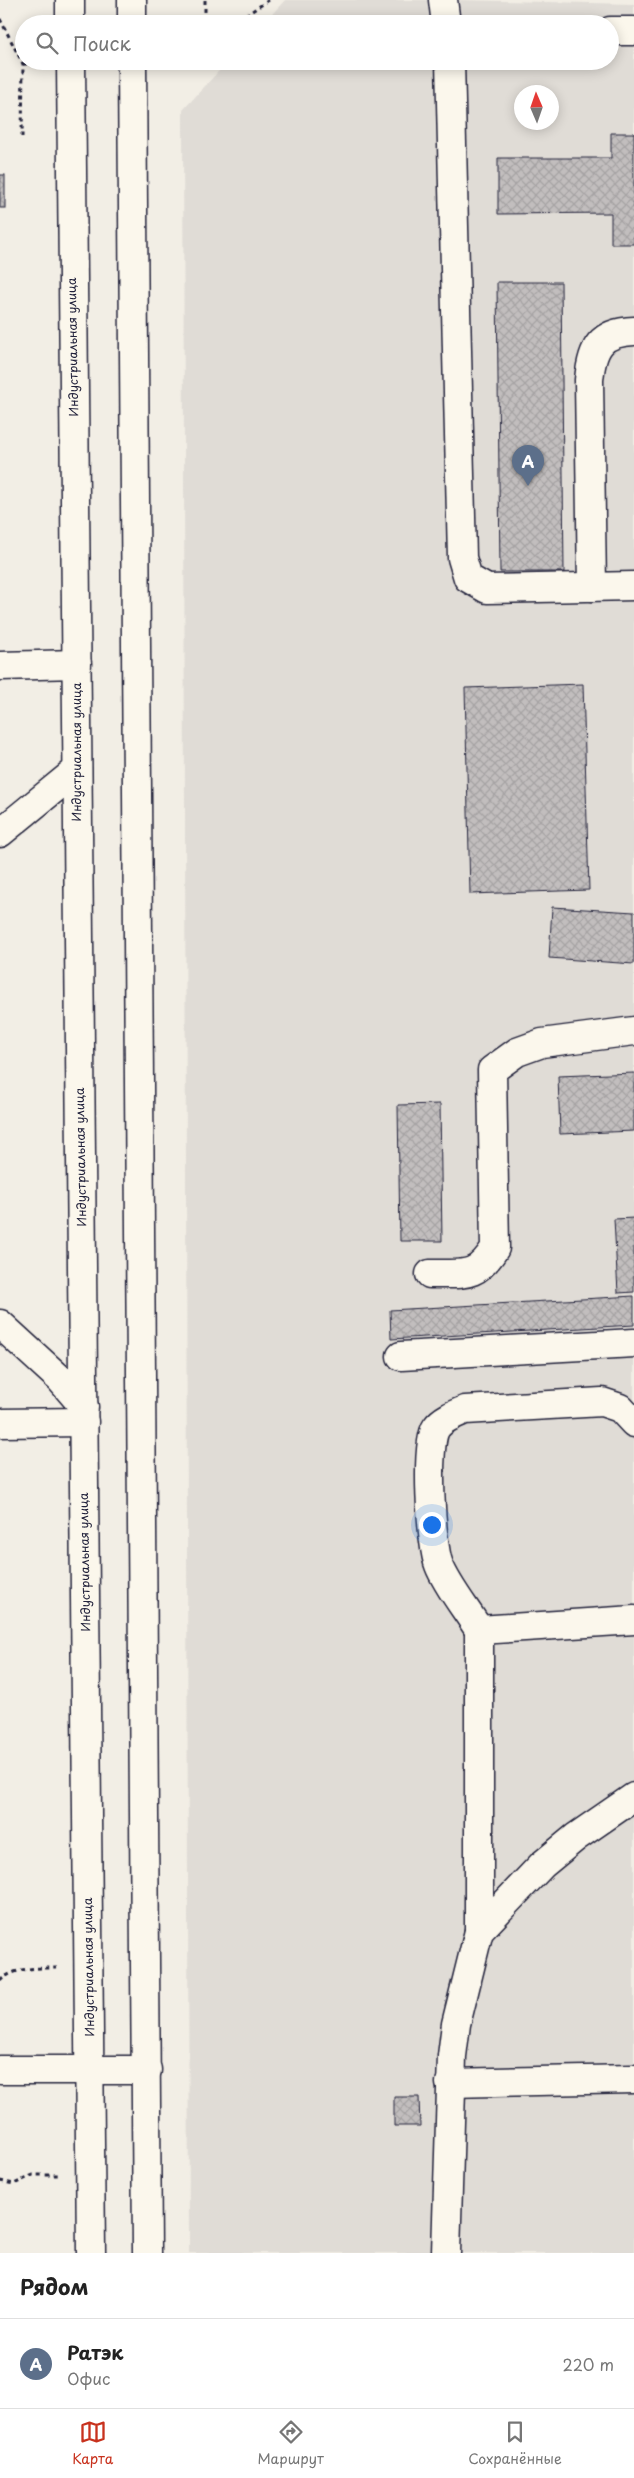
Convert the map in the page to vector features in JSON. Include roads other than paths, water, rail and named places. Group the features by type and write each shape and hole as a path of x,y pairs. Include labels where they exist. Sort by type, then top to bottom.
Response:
{"main road":[{"path":"70,0 70,15"},
{"path":"132,0 132,15"},
{"path":"443,0 445,15"},
{"path":"619,30 634,31"},
{"name":"Индустриальная улица","path":"71,70 91,2253"},
{"path":"132,70 147,2253"},
{"path":"450,70 462,558 468,578 487,589 634,586"},
{"path":"592,587 591,360 600,343 616,331 634,331"},
{"path":"0,666 76,664"},
{"path":"0,833 77,770"},
{"path":"430,1274 472,1272 485,1265 495,1248 492,1070 517,1052 542,1043 634,1031"},
{"path":"0,1324 60,1379 84,1415 0,1423"},
{"path":"401,1356 634,1344"},
{"path":"446,2253 450,2083 456,2024 479,1931 479,1630 439,1566 433,1543 431,1446 436,1428 448,1417 465,1410 602,1402 620,1408 634,1423"},
{"path":"479,1630 634,1620"},
{"path":"479,1931 542,1864 576,1837 634,1797"},
{"path":"0,2070 147,2070"},
{"path":"450,2083 634,2079"}],"place":[{"name":"Ратэк","path":"528,486"}]}
